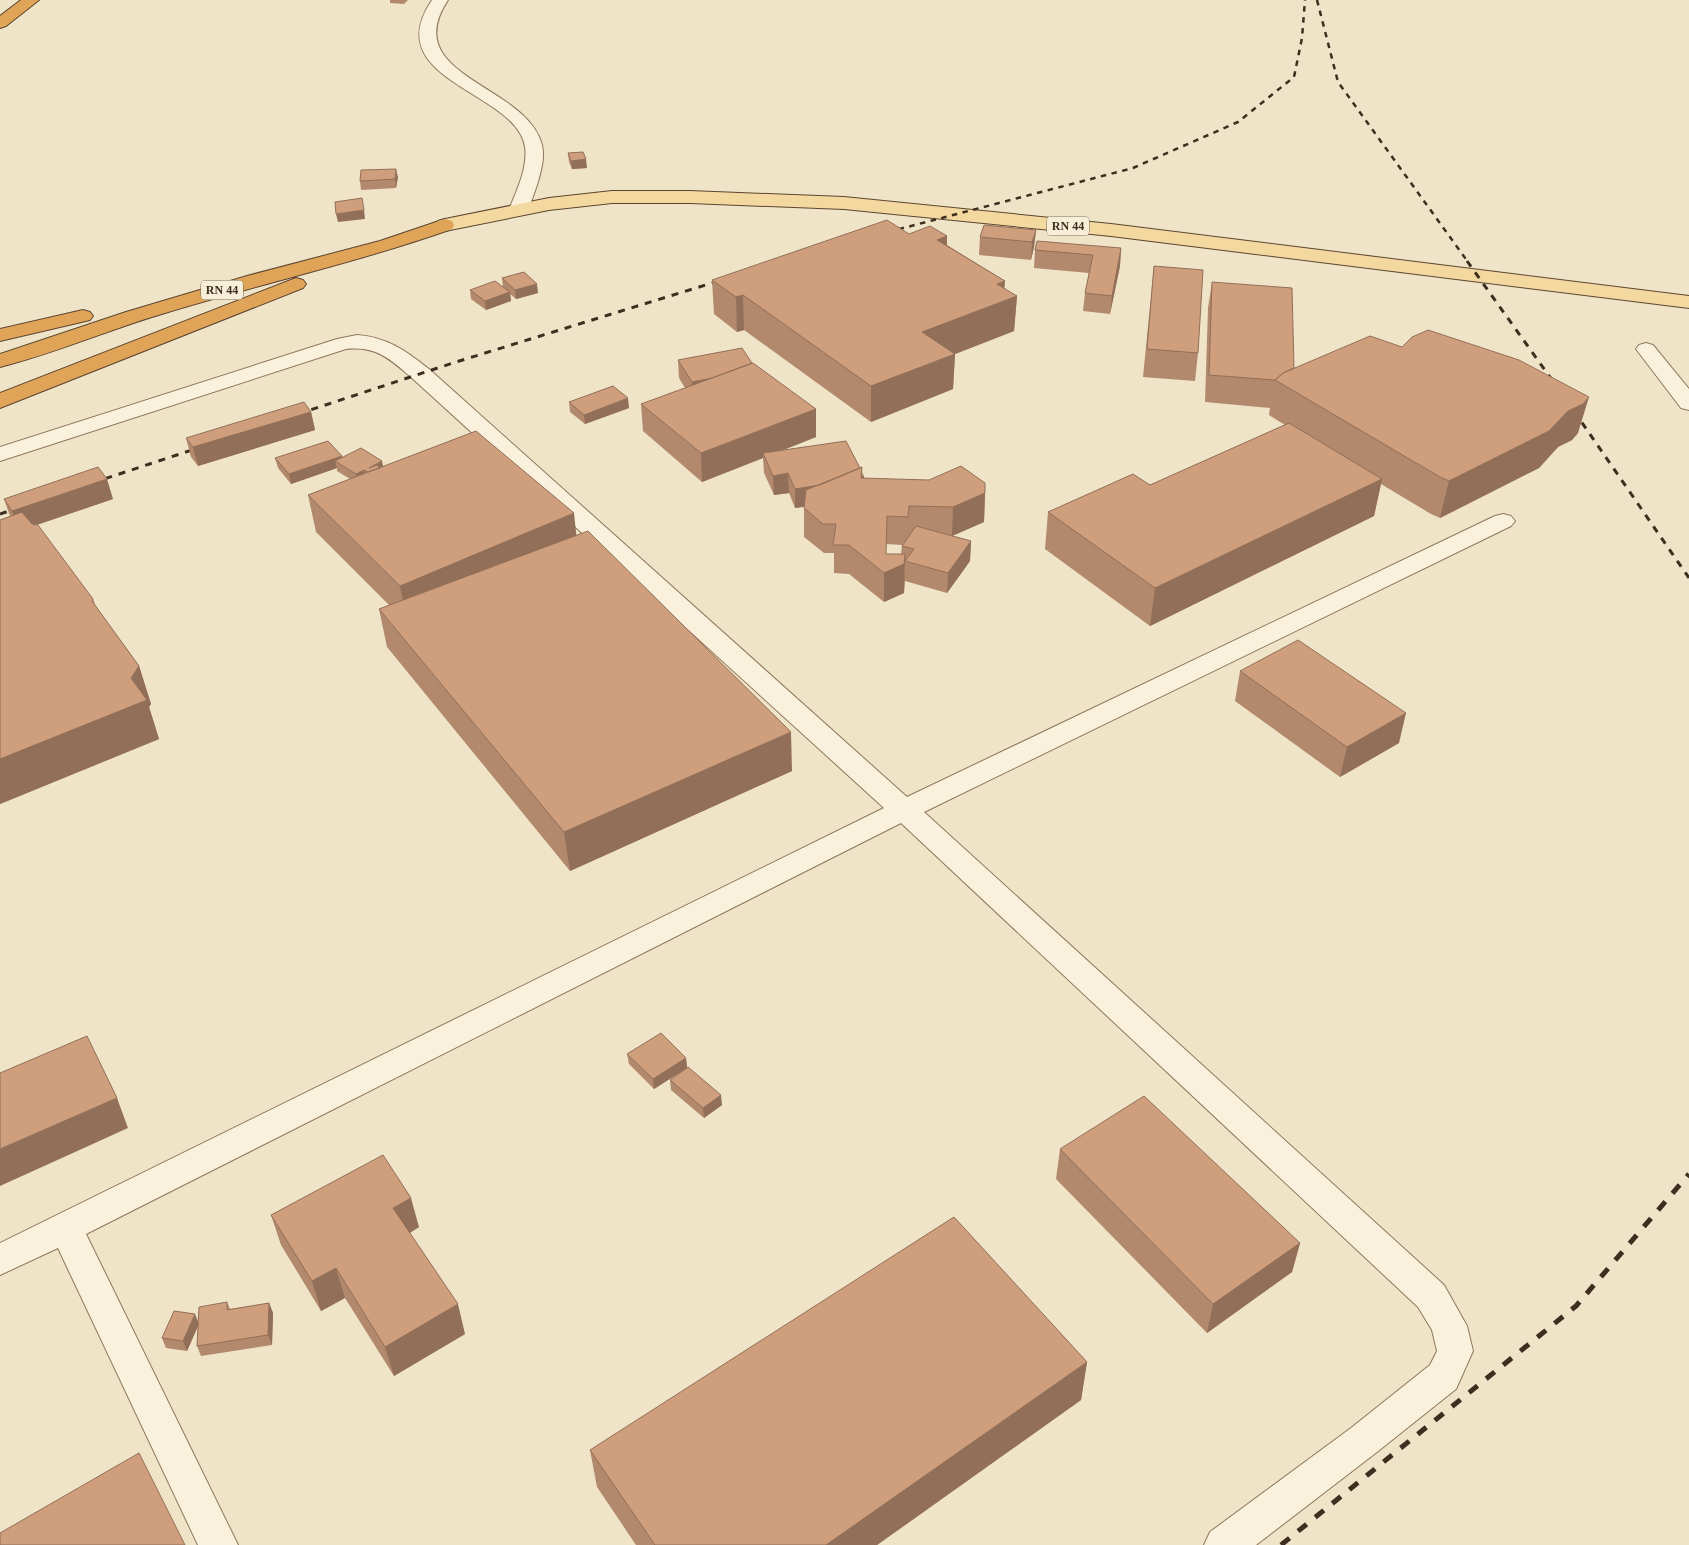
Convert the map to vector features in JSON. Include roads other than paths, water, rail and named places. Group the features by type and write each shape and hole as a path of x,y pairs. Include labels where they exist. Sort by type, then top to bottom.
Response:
{"highway":[{"path":"0,22 31,0"},
{"path":"0,335 445,225"},
{"name":"RN 44","path":"0,361 133,316 254,280 387,245 445,225"},
{"path":"0,401 64,374 338,268 387,245"}],"main road":[{"name":"RN 44","path":"445,225 518,210 583,200 644,196 844,203 1111,230 1689,302"}],"lane":[{"path":"440,0 430,19 428,34 430,49 446,70 498,102 526,130 534,146 533,164 518,210"},
{"path":"0,454 344,344 359,341 382,345 421,374 904,810 1431,1296 1450,1326 1455,1350 1443,1377 1364,1440 1224,1545"},
{"path":"1646,349 1689,403"},
{"path":"0,1260 904,810 1503,521"},
{"path":"66,1227 218,1545"}],"railway":[{"path":"888,232 1133,168 1238,122 1294,77 1302,38 1305,0"},
{"path":"1317,0 1338,82 1468,262"},
{"path":"1467,261 1557,387"},
{"path":"298,414 456,362 725,279"},
{"path":"1574,411 1689,578"},
{"path":"92,483 201,447"},
{"path":"0,514 21,507"},
{"path":"1281,1545 1576,1306 1689,1174"}]}
